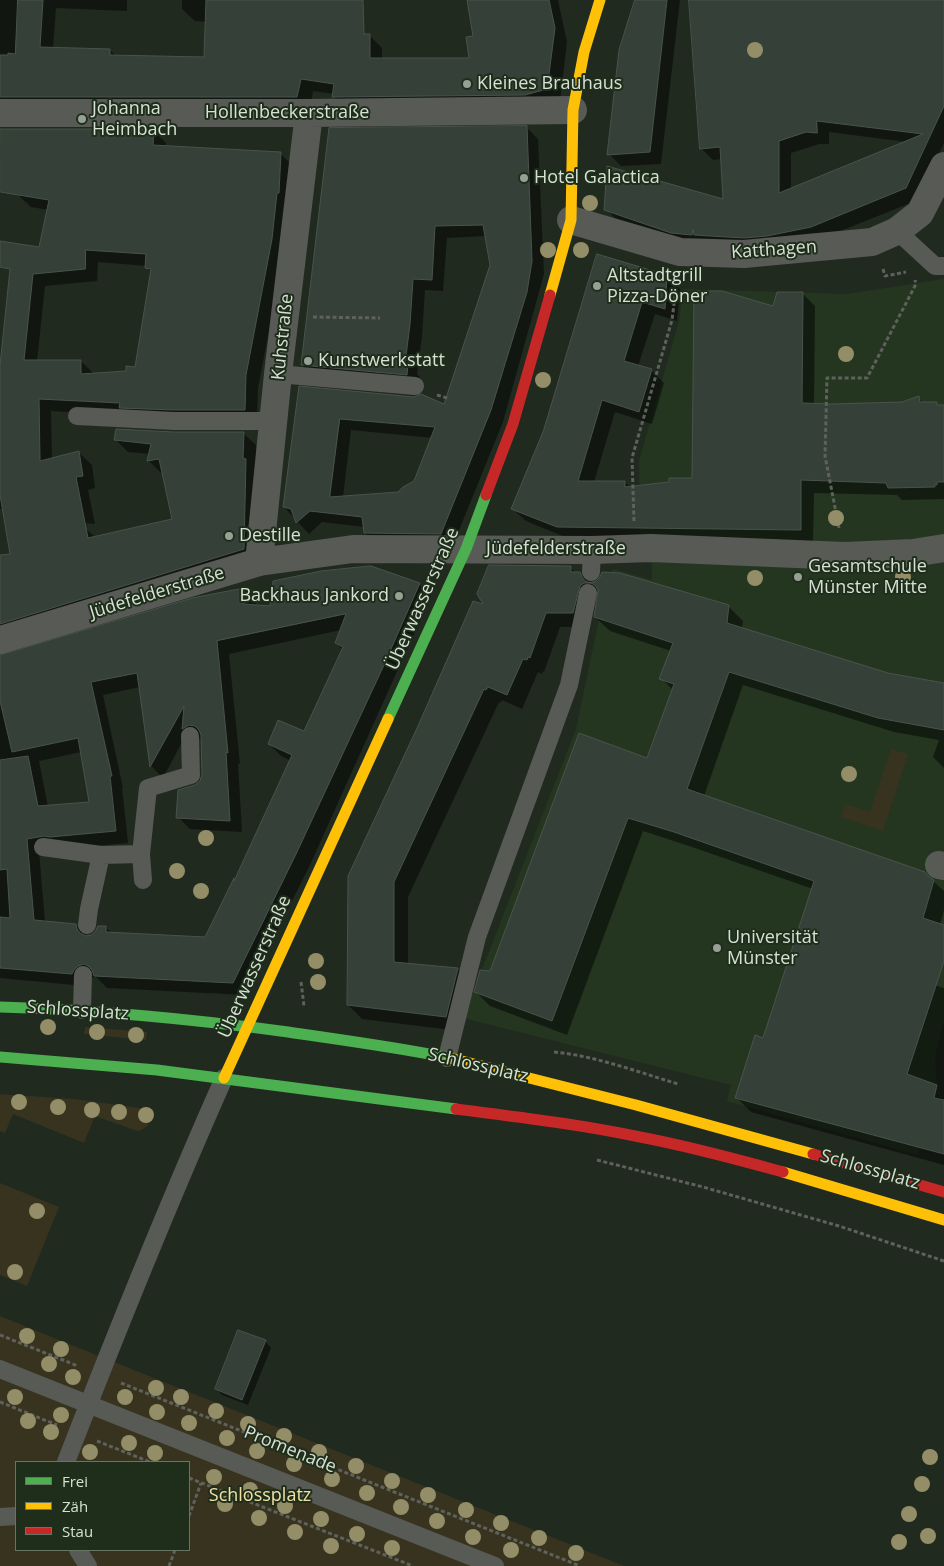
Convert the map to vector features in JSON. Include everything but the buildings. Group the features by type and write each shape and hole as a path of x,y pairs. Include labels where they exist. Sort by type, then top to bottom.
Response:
{"main road":[{"name":"Überwasserstraße","path":"224,1078 466,549 513,424 570,220 573,110 584,52 600,0"},
{"name":"Schlossplatz","path":"0,1007 82,1010 171,1018 363,1043 447,1058 666,1113 944,1192"},
{"name":"Schlossplatz","path":"0,1057 92,1063 224,1078 529,1119 641,1137 772,1170 944,1220"}],"street":[{"name":"Hollenbeckerstraße","path":"0,113 308,113 573,110"},
{"name":"Kuhstraße","path":"259,562 278,374 308,113"},
{"name":"Katthagen","path":"570,220 680,252 744,254 872,242 897,231 920,213 944,166"},
{"name":"Jüdefelderstraße","path":"0,640 259,562 353,549 466,549 592,561 643,549 845,556 913,553 944,548"}],"lane":[{"path":"897,231 935,266 944,266"},
{"path":"278,374 416,386"},
{"path":"78,416 174,421 274,421"},
{"path":"447,1058 477,937 569,685 588,593"},
{"path":"143,880 141,854 148,788 191,776 190,736"},
{"path":"43,847 101,855 141,854"},
{"path":"87,924 101,855"},
{"path":"82,1010 83,975"},
{"path":"66,1461 125,1312 224,1078"},
{"name":"Promenade","path":"0,1369 495,1566"},
{"path":"0,1517 15,1516"},
{"path":"79,1551 88,1566"}],"path":[{"path":"643,549 632,458 672,320 680,252"},
{"path":"885,276 913,271"},
{"path":"845,556 825,456 827,378 867,378 916,284 915,278"},
{"path":"307,316 380,318"},
{"path":"438,395 447,398"},
{"path":"593,1160 703,1187 839,1226 944,1261"},
{"name":"Promenade","path":"0,1335 580,1566"},
{"path":"0,1402 147,1461"},
{"path":"190,1478 412,1566"},
{"path":"190,1513 202,1483"},
{"path":"169,1566 175,1551"}],"shaded area":[{"path":"944,279 944,850 936,875 944,878 944,1020 935,1058 937,1085 918,1155 727,1101 731,1085 463,1018 576,729 599,619 613,569 652,580 651,536 640,535 639,461 679,321 683,289 847,294"}],"green space":[{"path":"891,749 908,754 883,831 841,817 845,804 870,812"},
{"path":"85,1027 147,1032 146,1040 84,1034"},
{"path":"0,1094 74,1099 154,1110 146,1127 137,1131 95,1116 84,1143 13,1114 5,1133 0,1131"},
{"path":"0,1183 59,1207 27,1286 0,1275"},
{"name":"Schlossplatz","path":"0,1316 624,1566 0,1566"}],"traffic: fast":[{"path":"388,719 466,549 486,495"},
{"path":"0,1007 108,1013 216,1023 410,1050 450,1058"},
{"path":"0,1057 157,1070 456,1109"}],"traffic: slow":[{"path":"550,295 571,220 573,110 584,52 600,0"},
{"path":"224,1078 388,719"},
{"path":"450,1058 636,1105 813,1154"},
{"path":"783,1172 944,1220"}],"traffic: jam":[{"path":"486,495 513,424 550,295"},
{"path":"456,1109 617,1132 694,1149 783,1172"},
{"path":"813,1154 944,1192"}],"place":[{"name":"Kleines Brauhaus","path":"467,84"},
{"name":"Johanna Heimbach","path":"82,119"},
{"name":"Hotel Galactica","path":"524,178"},
{"name":"Altstadtgrill Pizza-Döner","path":"597,286"},
{"name":"Kunstwerkstatt","path":"308,361"},
{"name":"Destille","path":"229,536"},
{"name":"Gesamtschule Münster Mitte","path":"798,577"},
{"name":"Backhaus Jankord","path":"399,596"},
{"name":"Universität Münster","path":"717,948"}]}
